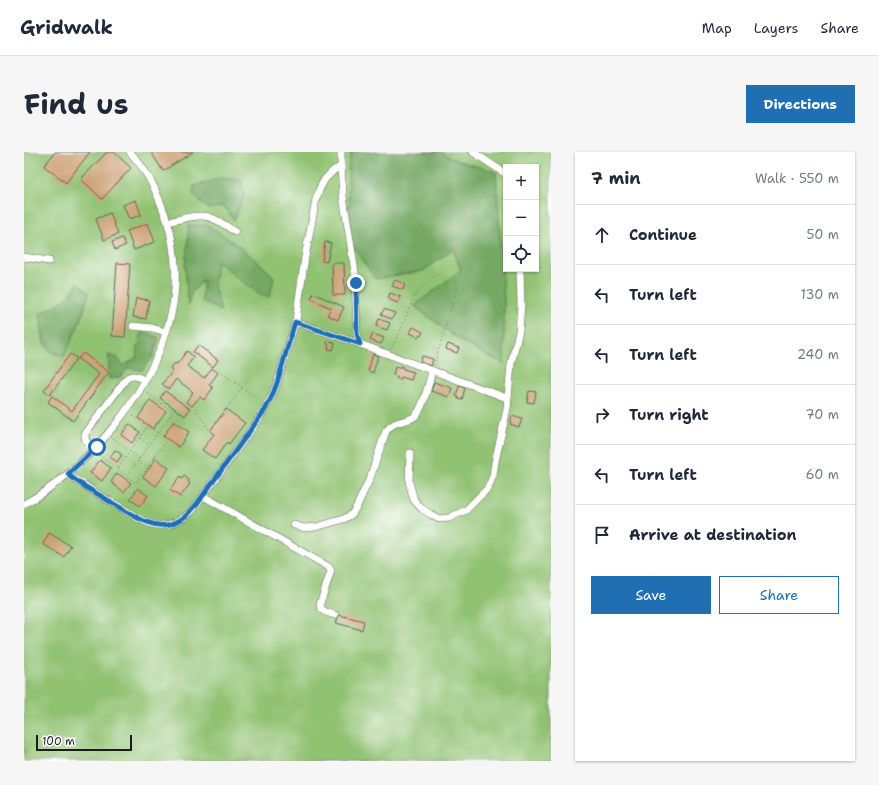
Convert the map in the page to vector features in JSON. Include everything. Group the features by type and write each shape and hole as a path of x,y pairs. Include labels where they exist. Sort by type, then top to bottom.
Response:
{"street":[{"path":"25,501 41,494 68,474 94,450 108,434 126,410 144,380 156,358 166,332 172,309 175,277 174,254 168,222 148,176 130,152"},
{"path":"341,152 342,196 355,268 357,334 360,344"},
{"path":"473,152 503,172"},
{"path":"68,474 93,491 138,518 151,524 168,524 183,518 192,510 259,419 267,406 277,383 295,322 316,199 325,179 334,170 341,167"},
{"path":"168,222 198,216 210,218 235,232"},
{"path":"24,257 48,261"},
{"path":"410,453 409,482 414,500 421,508 430,514 439,518 449,518 466,510 488,488 493,476 507,409 511,364 520,320 520,272"},
{"path":"295,322 360,344 507,398"},
{"path":"133,326 152,328 166,332"},
{"path":"294,524 304,528 316,527 344,519 353,513 370,478 386,431 394,424 413,418 418,414 432,371"},
{"path":"94,450 86,441 85,434 128,376 133,375 144,380"},
{"path":"203,496 329,567 331,571 320,608 335,615"}],"path":[{"path":"389,355 413,298 420,289 437,274"},
{"path":"432,371 458,285 453,278"},
{"path":"219,371 267,406"},
{"path":"127,476 173,412 140,387"},
{"path":"195,408 210,431 242,388"},
{"path":"94,450 136,483 167,440 126,410"},
{"path":"117,469 148,426"},
{"path":"108,434 147,468"},
{"path":"140,437 150,444"}],"green space":[{"path":"24,152 551,152 551,761 24,761"},
{"path":"351,152 440,152 456,160 496,172 504,299 504,364 462,342 414,306 461,270 453,249 423,271 375,279 350,241 348,170"},
{"path":"222,178 241,180 244,196 234,220 224,206 208,209 193,195 194,186"},
{"path":"207,225 242,249 274,277 270,297 261,295 217,261 214,286 221,311 202,301 203,280 192,292 188,305 185,267 188,226"},
{"path":"78,283 89,293 82,317 64,357 51,352 44,343 40,314 68,298"},
{"path":"143,332 159,338 152,358 142,370 128,368 120,377 109,379 108,355 118,358 123,366 136,358 140,338"}],"building":[{"path":"55,152 90,152 66,183 44,166"},
{"path":"107,152 114,152 131,168 102,199 81,179"},
{"path":"151,152 193,152 163,171"},
{"path":"136,200 141,215 129,219 123,205"},
{"path":"110,213 118,234 104,240 96,219"},
{"path":"148,223 155,242 134,250 127,231"},
{"path":"122,238 126,245 115,250 112,242"},
{"path":"325,242 331,243 327,262 322,261"},
{"path":"117,263 130,264 125,337 112,336"},
{"path":"332,263 344,263 345,295 333,295"},
{"path":"395,280 405,284 403,290 392,286"},
{"path":"313,293 344,307 338,320 327,315 331,308 311,299"},
{"path":"390,293 401,297 398,303 388,299"},
{"path":"136,298 149,300 146,319 133,317"},
{"path":"384,309 395,313 392,319 381,315"},
{"path":"379,319 390,323 387,330 376,326"},
{"path":"413,327 423,332 421,336 419,335 418,337 410,333"},
{"path":"373,334 384,338 381,344 370,340"},
{"path":"328,341 335,343 333,350 328,349"},
{"path":"448,344 459,348 457,353 446,349"},
{"path":"198,345 218,360 213,367 193,352"},
{"path":"187,351 194,357 187,366 204,378 212,368 218,373 209,385 213,388 204,400 200,397 192,406 186,402 193,392 176,379 169,389 162,384 173,371 170,369 175,363 177,364"},
{"path":"83,353 109,372 73,421 48,402 52,396 72,411 99,374 78,359"},
{"path":"70,354 77,358 50,395 44,390"},
{"path":"373,354 378,356 373,373 368,371"},
{"path":"422,356 433,359 431,366 420,362"},
{"path":"400,366 403,367 403,369 414,372 411,380 401,377 400,380 396,378 397,376 393,375 395,367 400,368"},
{"path":"434,382 452,388 449,397 431,391"},
{"path":"459,386 465,388 462,400 458,399 456,396"},
{"path":"165,391 190,409 185,416 160,398"},
{"path":"529,391 536,392 534,403 527,402"},
{"path":"150,400 166,411 153,429 138,418"},
{"path":"226,409 245,423 229,444 227,442 215,459 202,450 214,434 210,431"},
{"path":"512,416 522,419 519,427 510,424"},
{"path":"174,421 189,432 179,447 163,436"},
{"path":"129,424 140,432 132,443 121,435"},
{"path":"115,450 122,455 117,462 110,457"},
{"path":"156,458 169,468 156,486 143,477"},
{"path":"100,460 111,468 102,481 90,473"},
{"path":"117,473 131,483 124,492 111,482"},
{"path":"184,476 189,480 188,482 190,484 180,497 170,490 180,477 182,479"},
{"path":"138,488 148,496 140,506 130,499"},
{"path":"49,533 71,546 64,557 43,544"},
{"path":"339,615 364,621 362,630 336,623"}],"route":[{"path":"97,447 68,474 71,477 146,522 157,525 179,521 188,515 196,505 265,410 277,383 295,322 360,344 357,334 356,283"}]}
